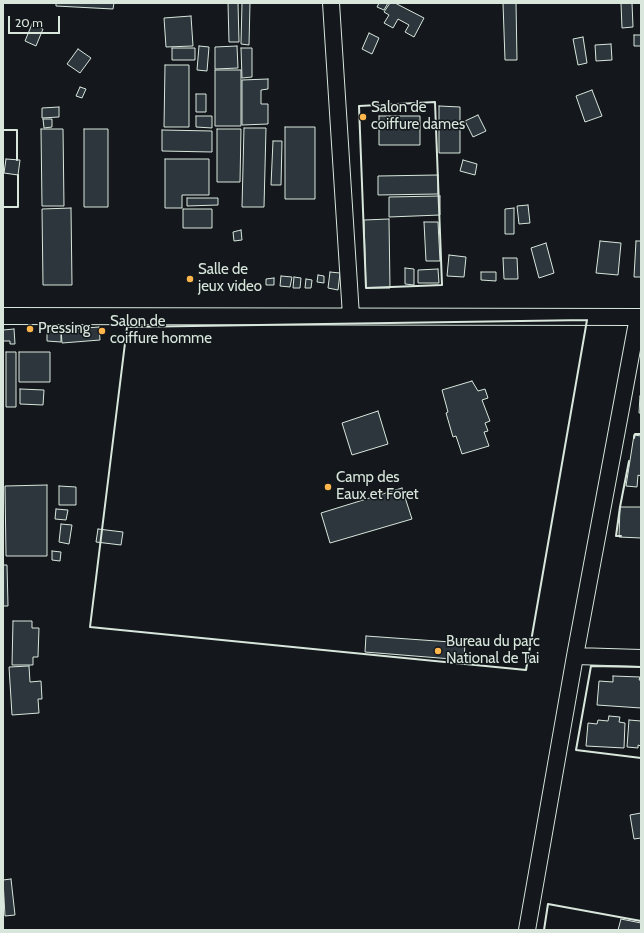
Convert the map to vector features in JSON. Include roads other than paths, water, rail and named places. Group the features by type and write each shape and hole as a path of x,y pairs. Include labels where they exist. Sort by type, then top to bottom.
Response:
{"street":[{"path":"331,3 351,316"},
{"path":"3,316 640,317 574,656 527,930"},
{"path":"574,656 641,658"}],"place":[{"name":"Salon de coiffure dames","path":"363,117"},
{"name":"Salle de jeux video","path":"190,279"},
{"name":"Pressing","path":"30,329"},
{"name":"Salon de coiffure homme","path":"102,331"},
{"name":"Camp des Eaux et Foret","path":"328,487"},
{"name":"Bureau du parc National de Tai","path":"438,651"}]}
